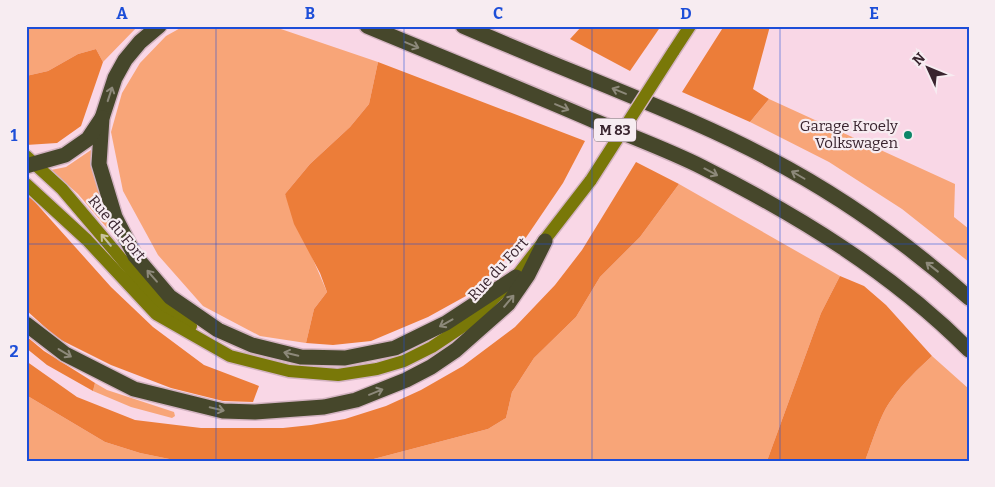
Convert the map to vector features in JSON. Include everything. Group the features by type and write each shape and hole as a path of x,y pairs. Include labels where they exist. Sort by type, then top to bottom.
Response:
{"highway":[{"path":"159,26 140,42 125,60 115,78 102,118 99,164 114,217 135,256 170,297 218,330 252,345 301,356 345,358 395,348 446,323 516,277"},
{"name":"M 83","path":"367,26 700,166 766,201 824,234 899,288 969,350"},
{"name":"M 83","path":"463,26 698,124 769,158 833,196 894,237 969,298"},
{"path":"29,162 65,156 88,139 102,118"},
{"path":"26,324 65,354 134,389 223,411 254,412 324,407 356,400 406,380 431,367 456,350 508,304 528,275 545,241"}],"main road":[{"name":"Rue du Fort","path":"26,184 87,240 156,314 230,356 289,371 338,375 377,369 404,361 432,347 471,321 516,277 591,180 690,26"},
{"name":"Rue du Fort","path":"29,162 62,189 164,306 230,356"}],"shaded area":[{"path":"26,26 138,26 103,62 96,49 78,54 48,71 26,76"},
{"path":"184,26 272,26 378,62 369,104 350,127 310,164 285,194 327,292 314,309 306,343 260,336 203,306 158,255 123,191 111,132 122,93 140,63 166,36"},
{"path":"582,26 661,26 630,71 570,39"},
{"path":"724,26 770,26 753,89 769,99 750,122 682,92"},
{"path":"96,49 103,62 81,126 57,143 26,145 26,76 48,71 78,54"},
{"path":"378,62 585,141 563,183 525,239 475,291 428,317 371,341 333,345 306,343 314,309 327,292 320,273 294,224 285,194 310,164 350,127 369,104"},
{"path":"769,99 955,184 954,217 969,229 969,262 902,209 829,162 750,122"},
{"path":"91,150 101,201 110,225 107,228 78,194 51,170 66,167"},
{"path":"636,162 679,184 640,237 600,277 576,317 534,358 512,392 506,418 488,429 366,461 179,461 140,453 105,442 26,395 26,361 77,397 135,420 201,428 283,428 345,419 386,406 421,390 463,366 515,327 555,285 582,250"},
{"path":"679,184 840,276 821,313 767,461 366,461 488,429 506,418 512,392 534,358 576,317 600,277 640,237"},
{"path":"26,194 111,287 153,327 204,365 259,386 253,402 223,401 171,388 111,365 57,338 26,310"},
{"path":"840,276 864,286 886,305 932,356 896,393 888,405 880,420 865,461 767,461 821,313"},
{"path":"26,336 44,351 95,383 93,391 47,365 26,348"},
{"path":"932,356 969,389 969,461 865,461 880,420 888,405 896,393"},
{"path":"95,383 107,390 174,412 175,416 172,418 131,407 93,391"},
{"path":"26,395 105,442 140,453 179,461 26,461"}],"place":[{"name":"Garage Kroely Volkswagen","path":"908,135"}]}
